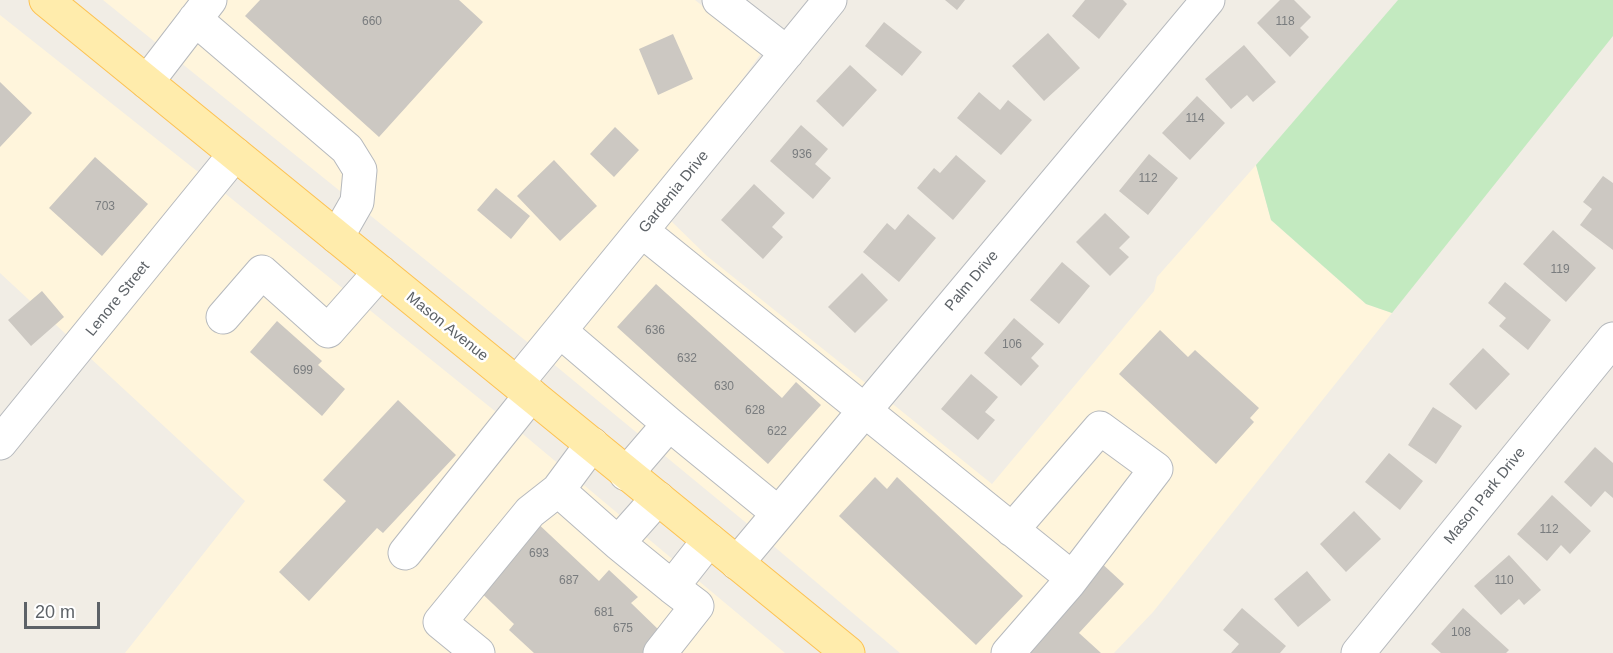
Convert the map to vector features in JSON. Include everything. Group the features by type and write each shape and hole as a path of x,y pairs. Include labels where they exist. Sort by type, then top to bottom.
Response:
{"main road":[{"name":"Mason Avenue","path":"58,4 147,82 848,653"}],"street":[{"path":"719,0 786,53"},
{"name":"Gardenia Drive","path":"405,553 524,389 560,331 830,0"},
{"name":"Palm Drive","path":"737,563 1208,0"},
{"path":"147,82 202,10 347,149 360,170 357,202 337,237"},
{"name":"Lenore Street","path":"0,443 235,154"},
{"path":"642,231 1066,573 1068,584"},
{"path":"223,317 262,272 328,331 380,272"},
{"path":"560,331 778,513"},
{"name":"Mason Park Drive","path":"1358,653 1613,339"},
{"path":"626,474 669,424"},
{"path":"1008,653 1068,584 1156,469 1100,428 1012,530"},
{"path":"478,653 440,622 530,512 558,489 592,444"},
{"path":"558,489 618,543 698,606 660,653"},
{"path":"618,543 658,498"},
{"path":"672,586 709,540"}],"shaded area":[{"path":"103,0 695,0 762,52 699,140 531,345"},
{"path":"0,15 202,175 69,337 0,273"},
{"path":"1256,165 1271,220 1366,304 1392,313 1153,612 1114,653 900,653 770,543 889,401 992,484 1154,291 1157,277"},
{"path":"222,191 506,420 785,653 125,653 245,501 88,356"},
{"path":"669,219 707,256 868,385 750,526 551,362"}],"green space":[{"path":"1398,0 1613,0 1613,36 1392,313 1366,304 1271,220 1256,165"}],"building":[{"path":"260,0 459,0 483,22 379,137 245,16"},
{"path":"945,0 965,0 957,10"},
{"path":"1085,0 1123,0 1127,4 1099,39 1072,16"},
{"path":"1280,0 1294,0 1311,17 1300,28 1309,37 1290,57 1257,23"},
{"path":"884,22 922,52 902,76 865,46"},
{"path":"1048,33 1080,68 1044,101 1012,66"},
{"path":"673,34 693,79 658,95 639,49"},
{"path":"1244,45 1276,82 1253,102 1247,95 1231,109 1205,79"},
{"path":"850,65 877,90 843,127 816,101"},
{"path":"0,82 32,113 0,147"},
{"path":"979,92 1000,110 1008,100 1032,120 1001,155 957,118"},
{"path":"1197,96 1225,123 1190,160 1162,133"},
{"path":"801,125 828,149 815,164 831,178 813,199 770,161"},
{"path":"615,127 639,150 614,177 590,154"},
{"path":"1149,154 1178,178 1148,215 1119,191"},
{"path":"956,155 986,181 953,220 917,188 934,168 940,173"},
{"path":"95,157 148,204 102,256 49,208"},
{"path":"554,160 597,206 560,241 517,196"},
{"path":"1603,176 1613,183 1613,250 1580,225 1592,209 1583,202"},
{"path":"754,184 785,213 772,227 783,237 763,259 721,220"},
{"path":"496,188 530,216 511,239 477,210"},
{"path":"1105,213 1130,237 1119,248 1129,257 1110,276 1076,242"},
{"path":"908,214 936,238 899,282 863,252 887,223 895,230"},
{"path":"1553,230 1596,268 1566,302 1523,264"},
{"path":"1062,262 1090,286 1059,324 1030,300"},
{"path":"862,273 888,300 855,333 828,307"},
{"path":"1505,282 1551,320 1528,350 1499,326 1506,318 1488,303"},
{"path":"656,284 782,398 796,382 821,405 768,464 617,327"},
{"path":"42,291 64,317 31,346 8,320"},
{"path":"1014,318 1044,344 1031,358 1039,366 1021,386 984,353"},
{"path":"277,321 322,361 318,365 345,389 322,416 250,352"},
{"path":"1160,330 1188,357 1195,350 1259,408 1250,418 1254,422 1216,464 1119,374"},
{"path":"1483,348 1510,374 1476,410 1449,384"},
{"path":"971,374 998,397 985,412 995,420 978,440 941,409"},
{"path":"398,400 456,455 383,533 377,528 309,601 279,572 346,501 323,480"},
{"path":"1433,407 1462,426 1436,464 1408,445"},
{"path":"1595,447 1613,463 1613,498 1605,491 1591,507 1564,482"},
{"path":"1389,453 1423,481 1400,510 1365,482"},
{"path":"875,477 887,489 897,477 1023,596 976,645 839,516"},
{"path":"1552,495 1591,531 1570,554 1561,545 1547,561 1517,534"},
{"path":"1354,511 1381,539 1346,572 1320,544"},
{"path":"533,519 599,581 609,570 638,597 631,603 662,633 643,653 534,653 509,630 514,624 472,584"},
{"path":"1509,555 1541,590 1524,605 1519,599 1501,615 1474,586"},
{"path":"1098,560 1124,584 1079,633 1101,653 1015,653"},
{"path":"1307,571 1331,600 1298,627 1274,599"},
{"path":"1242,608 1286,646 1280,653 1231,653 1239,644 1223,630"},
{"path":"1463,608 1509,650 1506,653 1441,653 1431,644"}]}
